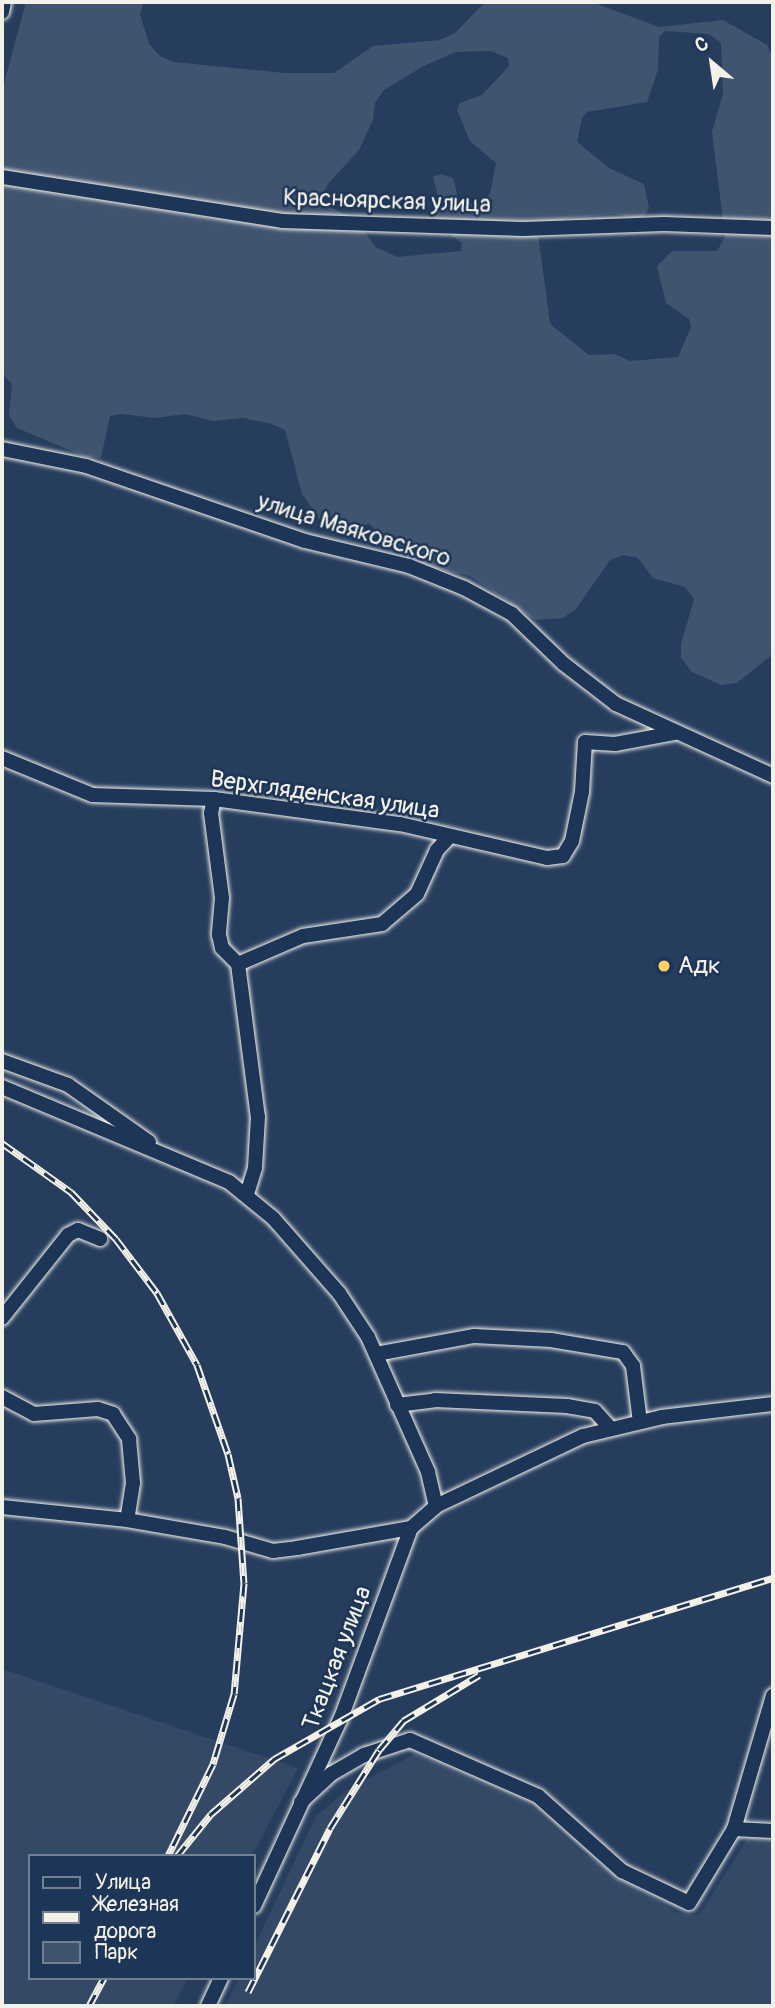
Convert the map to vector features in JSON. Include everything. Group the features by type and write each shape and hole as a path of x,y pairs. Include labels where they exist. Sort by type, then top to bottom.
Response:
{"street":[{"path":"2,12 4,2"},
{"name":"Красноярская улица","path":"2,177 282,222 384,221 523,229 664,224 773,228"},
{"name":"улица Маяковского","path":"2,449 137,481 305,541 409,566 464,588 536,633 594,689 675,733 773,776"},
{"name":"Верхгляденская улица","path":"2,758 92,795 214,799 400,824 535,856 563,856 576,823 585,742 615,744 675,733"},
{"path":"214,799 211,814 222,898 219,935 222,948 238,964 258,1117 255,1168 247,1194"},
{"path":"238,964 303,936 382,924 417,894 438,850 450,836"},
{"path":"2,1061 68,1085 164,1153"},
{"path":"2,1087 164,1153 247,1194 339,1293 376,1354 428,1472 436,1506"},
{"path":"2,1318 68,1235 78,1230 100,1239"},
{"path":"376,1354 474,1336 623,1352 633,1366 640,1422"},
{"path":"2,1398 34,1414 98,1409 113,1414 129,1439 133,1483 127,1520"},
{"path":"397,1405 435,1400 567,1406 595,1411 611,1429"},
{"path":"2,1507 127,1520 225,1537 273,1551 411,1528 436,1506 583,1436 709,1409 773,1405"},
{"name":"Ткацкая улица","path":"256,1902 341,1718 411,1528"},
{"path":"773,1696 734,1829 773,1831"},
{"name":"Ткацкая улица","path":"301,1802 353,1762 410,1740 538,1796 622,1871 689,1903 734,1829"},
{"path":"208,2006 220,1980"}],"shaded area":[{"path":"2,1669 298,1768 253,1854 28,1854 28,1980 187,1980 173,2006 2,2006"},
{"path":"415,1754 529,1804 582,1853 677,1913 699,1915 748,1838 773,1841 773,2006 225,2006 238,1980 256,1980 256,1943 316,1816 349,1789"}],"green space":[{"path":"26,2 144,2 140,14 149,44 160,56 174,62 285,73 334,73 373,46 440,40 455,33 485,2 592,2 659,27 723,20 767,45 773,58 773,654 737,683 721,685 692,672 681,658 681,644 694,599 685,587 653,578 638,558 624,555 610,560 576,609 563,618 535,620 470,576 429,567 389,546 369,523 342,536 328,531 302,494 285,430 272,424 243,418 213,421 185,414 155,418 121,414 110,416 101,458 86,457 17,428 9,415 12,384 2,373 2,91","holes":["665,31 709,34 721,43 723,93 712,132 725,237 717,251 672,251 657,266 666,303 689,319 691,327 678,357 630,361 615,354 589,355 550,324 538,233 568,218 615,214 639,219 646,214 649,208 644,184 609,168 577,142 582,118 587,112 647,102 658,70 659,37","491,51 508,58 509,66 482,95 460,103 457,110 470,141 496,163 490,194 478,203 468,204 459,201 453,178 441,174 433,177 438,196 434,213 440,227 462,243 461,251 397,257 376,247 354,218 325,205 321,198 328,184 359,150 373,120 375,103 384,90 422,67 455,52"]}],"railway":[{"path":"2,1143 71,1192 116,1239 157,1293 197,1365 228,1454 238,1498 244,1583 234,1694 213,1764 169,1854"},
{"path":"179,1854 211,1814 274,1759 379,1699 773,1578"},
{"path":"256,1976 330,1828 379,1750 403,1721 479,1675"},
{"path":"89,2006 103,1980"},
{"path":"248,1992 254,1980"}],"place":[{"name":"Адк","path":"664,966"}]}
